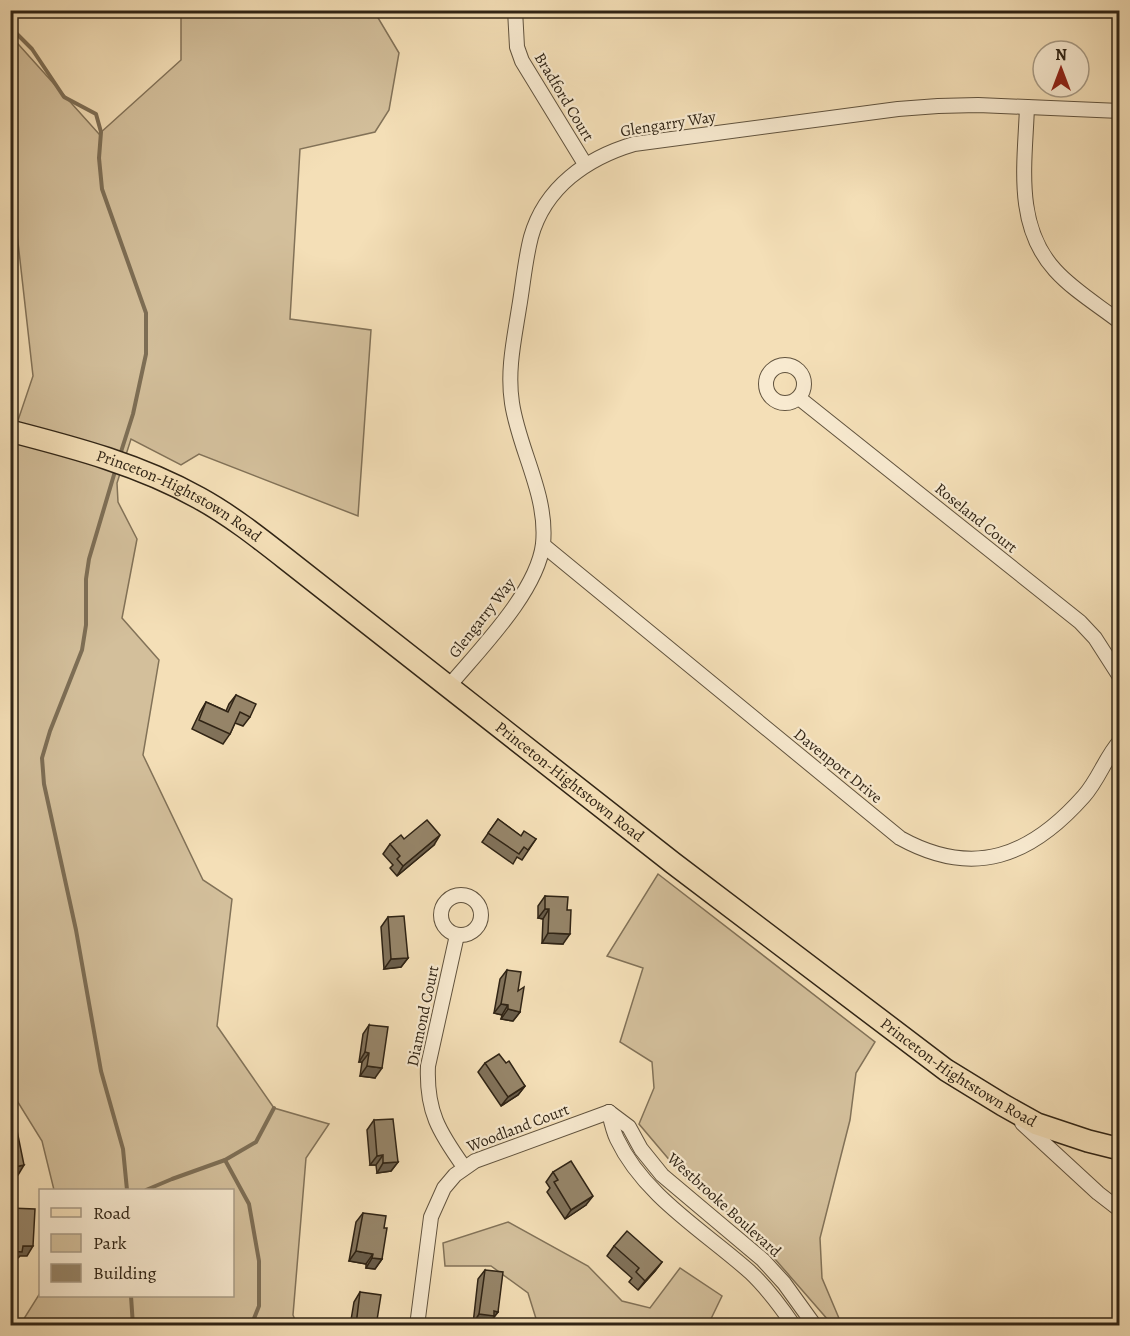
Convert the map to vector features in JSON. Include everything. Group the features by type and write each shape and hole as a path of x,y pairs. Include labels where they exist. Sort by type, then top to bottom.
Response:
{"main road":[{"name":"Princeton-Hightstown Road","path":"10,431 123,464 189,493 234,521 449,686 663,855 946,1070 1037,1124 1119,1149"}],"street":[{"name":"Bradford Court","path":"515,10 517,47 522,61 585,164"},
{"name":"Glengarry Way","path":"449,686 520,599 538,566 543,545 542,509 516,423 512,401 511,357 531,238 543,210 569,177 585,164 611,150 634,144 898,108 978,105 1119,111"},
{"path":"1027,107 1024,195 1033,235 1042,254 1054,269 1067,282 1119,322"},
{"name":"Roseland Court","path":"799,398 1080,622 1095,638 1119,676"},
{"name":"Davenport Drive","path":"543,545 900,838 939,855 958,859 996,856 1032,842 1047,831 1084,795 1119,741"},
{"name":"Diamond Court","path":"457,935 428,1066 427,1085 434,1121 464,1167"},
{"path":"1003,1105 1119,1210"},
{"name":"Woodland Court","path":"417,1326 431,1217 444,1188 464,1167 475,1161 609,1112"},
{"name":"Westbrooke Boulevard","path":"609,1112 616,1137 629,1161 653,1189 751,1273 768,1291 794,1326"},
{"name":"Westbrooke Boulevard","path":"609,1112 629,1127 641,1149 662,1175 763,1260 784,1283 815,1326"}],"green space":[{"path":"181,11 374,11 399,53 389,110 375,132 300,149 290,319 371,330 358,516 199,454 181,465 131,439 117,483 118,502 137,539 122,618 159,660 143,755 203,880 232,899 217,1026 274,1108 329,1124 306,1158 293,1315 297,1325 20,1325 39,1295 39,1297 234,1297 234,1189 54,1189 42,1141 11,1091 10,444 33,376 11,180 10,35 99,134 181,60"},
{"path":"658,874 875,1042 856,1073 850,1120 820,1238 822,1278 841,1323 829,1321 754,1235 683,1176 639,1124 654,1088 652,1062 620,1042 643,968 607,956"},
{"path":"508,1222 588,1266 622,1301 650,1308 680,1268 722,1296 708,1325 538,1325 528,1293 491,1266 445,1266 443,1243"}],"building":[{"path":"236,695 256,704 250,717 240,712 230,734 199,720 206,702 228,712"},
{"path":"498,819 521,836 524,831 536,839 528,850 524,847 519,854 488,833"},
{"path":"427,820 440,835 403,866 397,859 400,856 390,844 401,835 404,839"},
{"path":"545,896 568,897 567,910 571,910 570,934 548,933 549,909 545,909"},
{"path":"404,916 408,958 391,959 388,917"},
{"path":"507,970 521,972 518,991 524,987 520,1012 508,1009 508,1005 501,1004"},
{"path":"369,1025 388,1027 382,1068 367,1066 369,1053 365,1052"},
{"path":"499,1054 506,1063 509,1061 525,1086 508,1097 485,1063"},
{"path":"14,1116 24,1165 10,1168 10,1117"},
{"path":"393,1119 398,1162 383,1163 383,1155 377,1156 374,1120"},
{"path":"571,1161 593,1196 571,1210 554,1182 558,1180 553,1172"},
{"path":"10,1208 35,1209 33,1246 23,1246 22,1252 10,1251"},
{"path":"363,1213 386,1216 384,1228 387,1228 382,1259 372,1258 373,1254 356,1251"},
{"path":"627,1231 662,1262 645,1281 636,1272 639,1268 614,1246"},
{"path":"485,1270 503,1272 498,1312 494,1311 494,1316 479,1314"},
{"path":"360,1292 381,1295 377,1320 373,1320 372,1326 356,1325"}],"waterway":[{"path":"10,27 32,49 64,97 96,114 101,132 99,158 102,189 146,313 146,354 133,414 120,455"},
{"path":"116,468 89,559 86,579 86,625 82,650 50,731 42,758 44,784 76,930 101,1071 123,1149 127,1189"},
{"path":"148,1189 225,1160 256,1142 274,1108"},
{"path":"225,1160 249,1204 259,1261 259,1306 251,1326"},
{"path":"131,1297 133,1326"}]}
